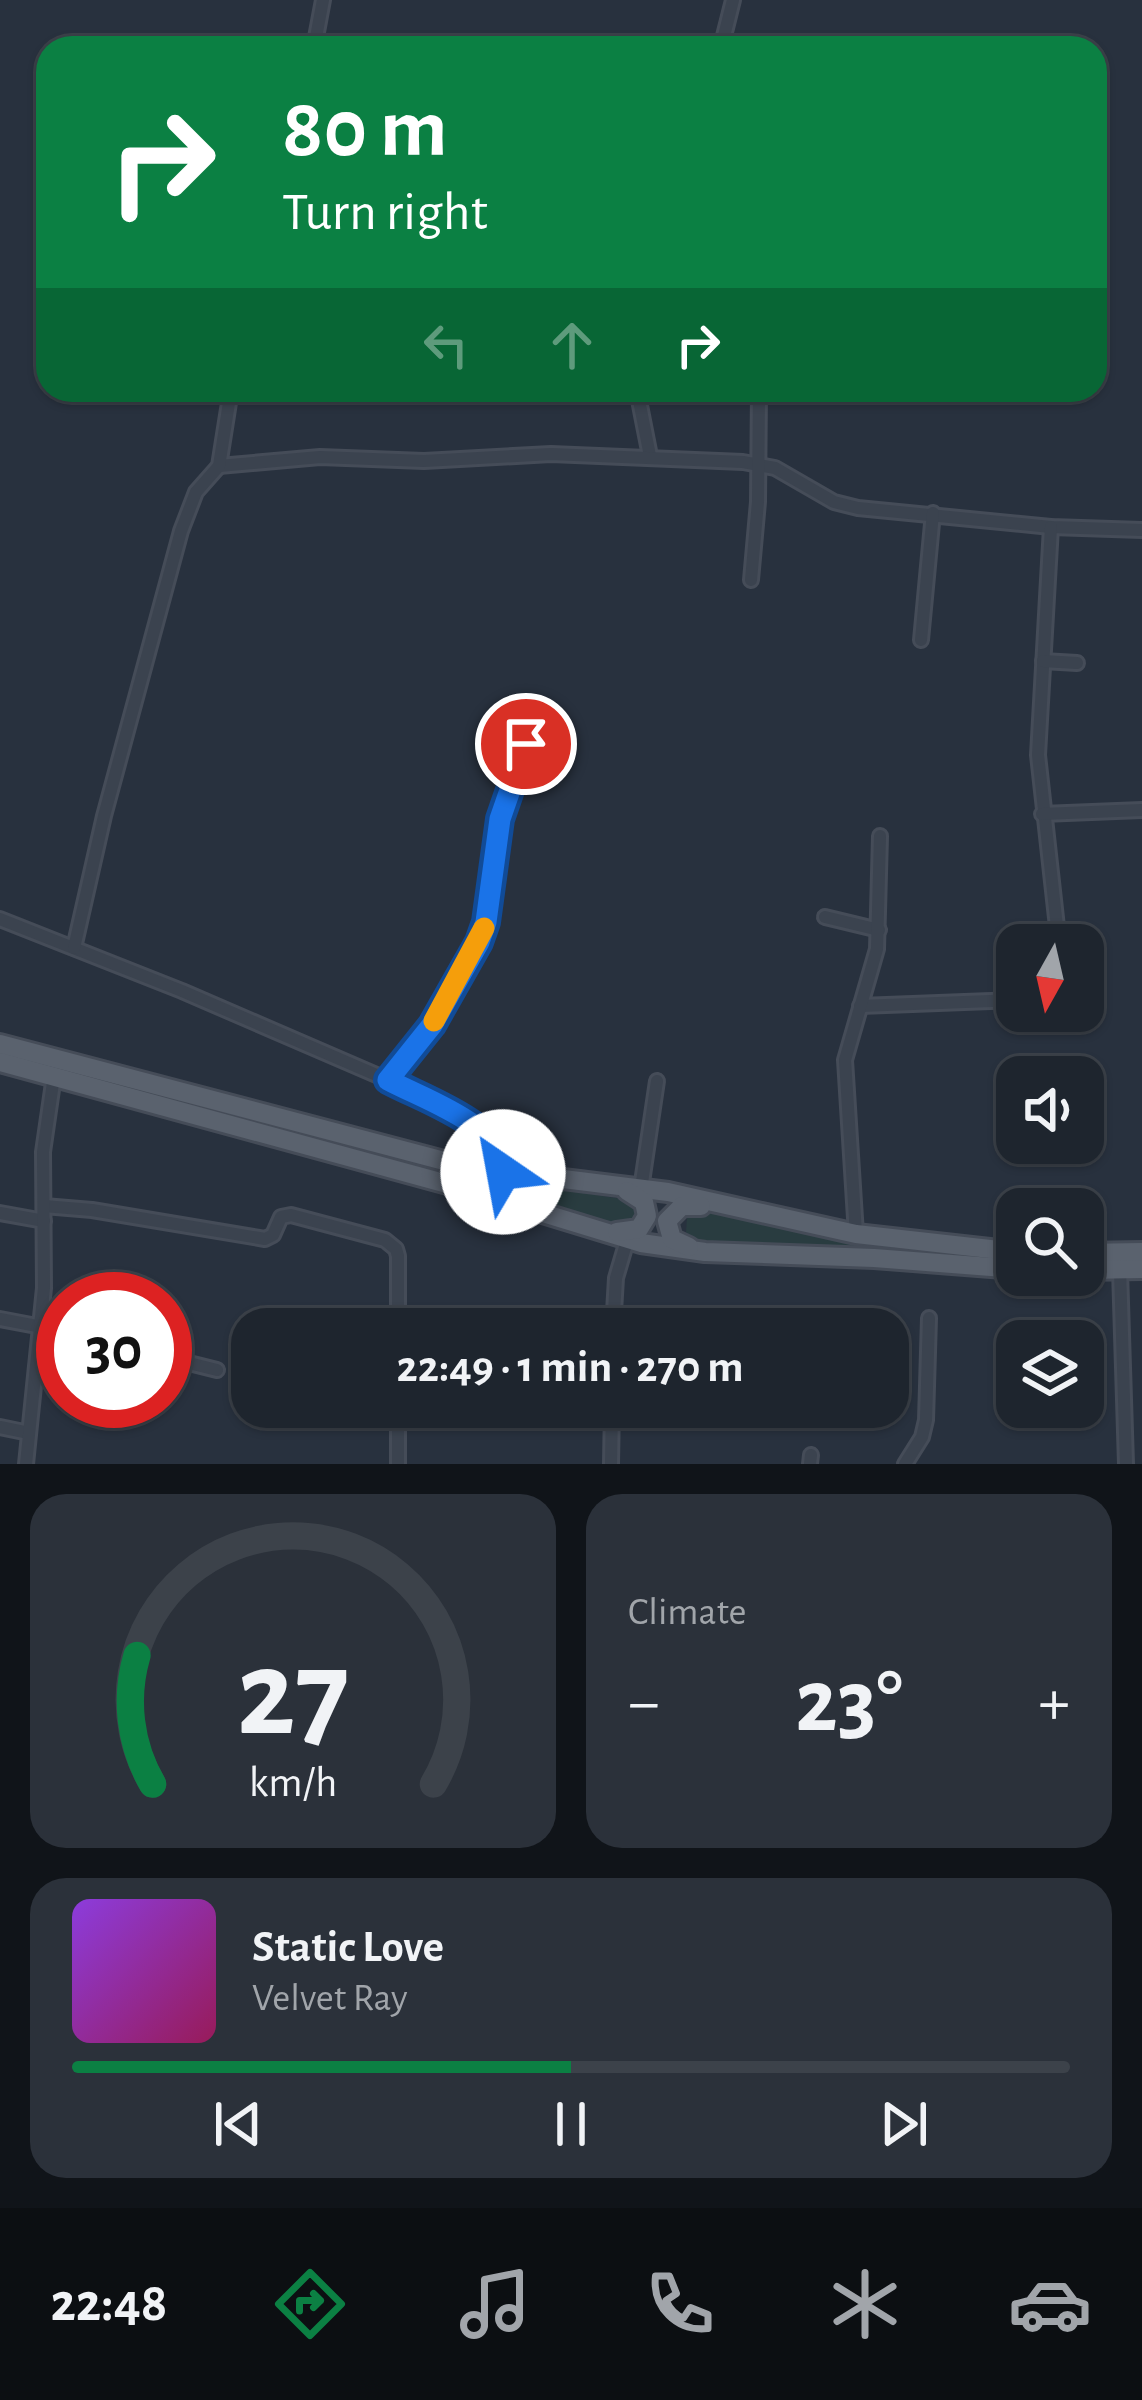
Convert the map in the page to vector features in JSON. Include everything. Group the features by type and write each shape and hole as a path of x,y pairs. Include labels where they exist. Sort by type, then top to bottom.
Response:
{"main road":[{"path":"0,1044 439,1160 641,1189 856,1234 996,1250"},
{"path":"0,1062 628,1237 705,1252 996,1267"},
{"path":"599,1184 631,1192 644,1202 644,1224 628,1237"},
{"path":"705,1252 672,1239 667,1228 669,1214 682,1206 742,1210"},
{"path":"1104,1252 1142,1252"},
{"path":"1104,1270 1142,1269"}],"street":[{"path":"316,36 322,0"},
{"path":"724,36 733,0"},
{"path":"74,948 104,816 182,531 196,492 218,466 229,402"},
{"path":"639,402 650,456"},
{"path":"751,580 759,402"},
{"path":"218,466 340,456 424,461 535,454 650,456 775,468 844,505 1052,527 1142,530"},
{"path":"921,640 933,513"},
{"path":"1052,527 1037,728 1056,924"},
{"path":"1042,662 1077,663"},
{"path":"388,1080 432,1025 479,942 500,819 526,744"},
{"path":"1042,814 1142,810"},
{"path":"856,1234 845,1060 879,930 880,836"},
{"path":"825,917 879,930"},
{"path":"0,919 388,1080 485,1132 500,1150 503,1172"},
{"path":"860,1006 996,1001"},
{"path":"42,1272 43,1152 54,1076"},
{"path":"641,1189 657,1081"},
{"path":"0,1214 92,1210 265,1240 274,1235 281,1217 291,1215 385,1240 398,1256 398,1308"},
{"path":"615,1308 616,1278 628,1237"},
{"path":"1120,1270 1126,1464"},
{"path":"905,1464 922,1437 926,1420 928,1318"},
{"path":"0,1319 36,1325"},
{"path":"192,1364 217,1370"},
{"path":"26,1464 36,1371"},
{"path":"0,1426 29,1433"},
{"path":"398,1428 398,1464"},
{"path":"611,1464 612,1428"}],"green space":[{"path":"452,1173 629,1200 638,1206 637,1220 622,1227 451,1177"},
{"path":"707,1212 887,1246 888,1250 691,1238 686,1232 687,1218"}],"slow traffic":[{"path":"434,1021 484,928"}],"route":[{"path":"503,1172 500,1150 485,1132 388,1080 432,1025 479,942 500,819 526,744"}]}
